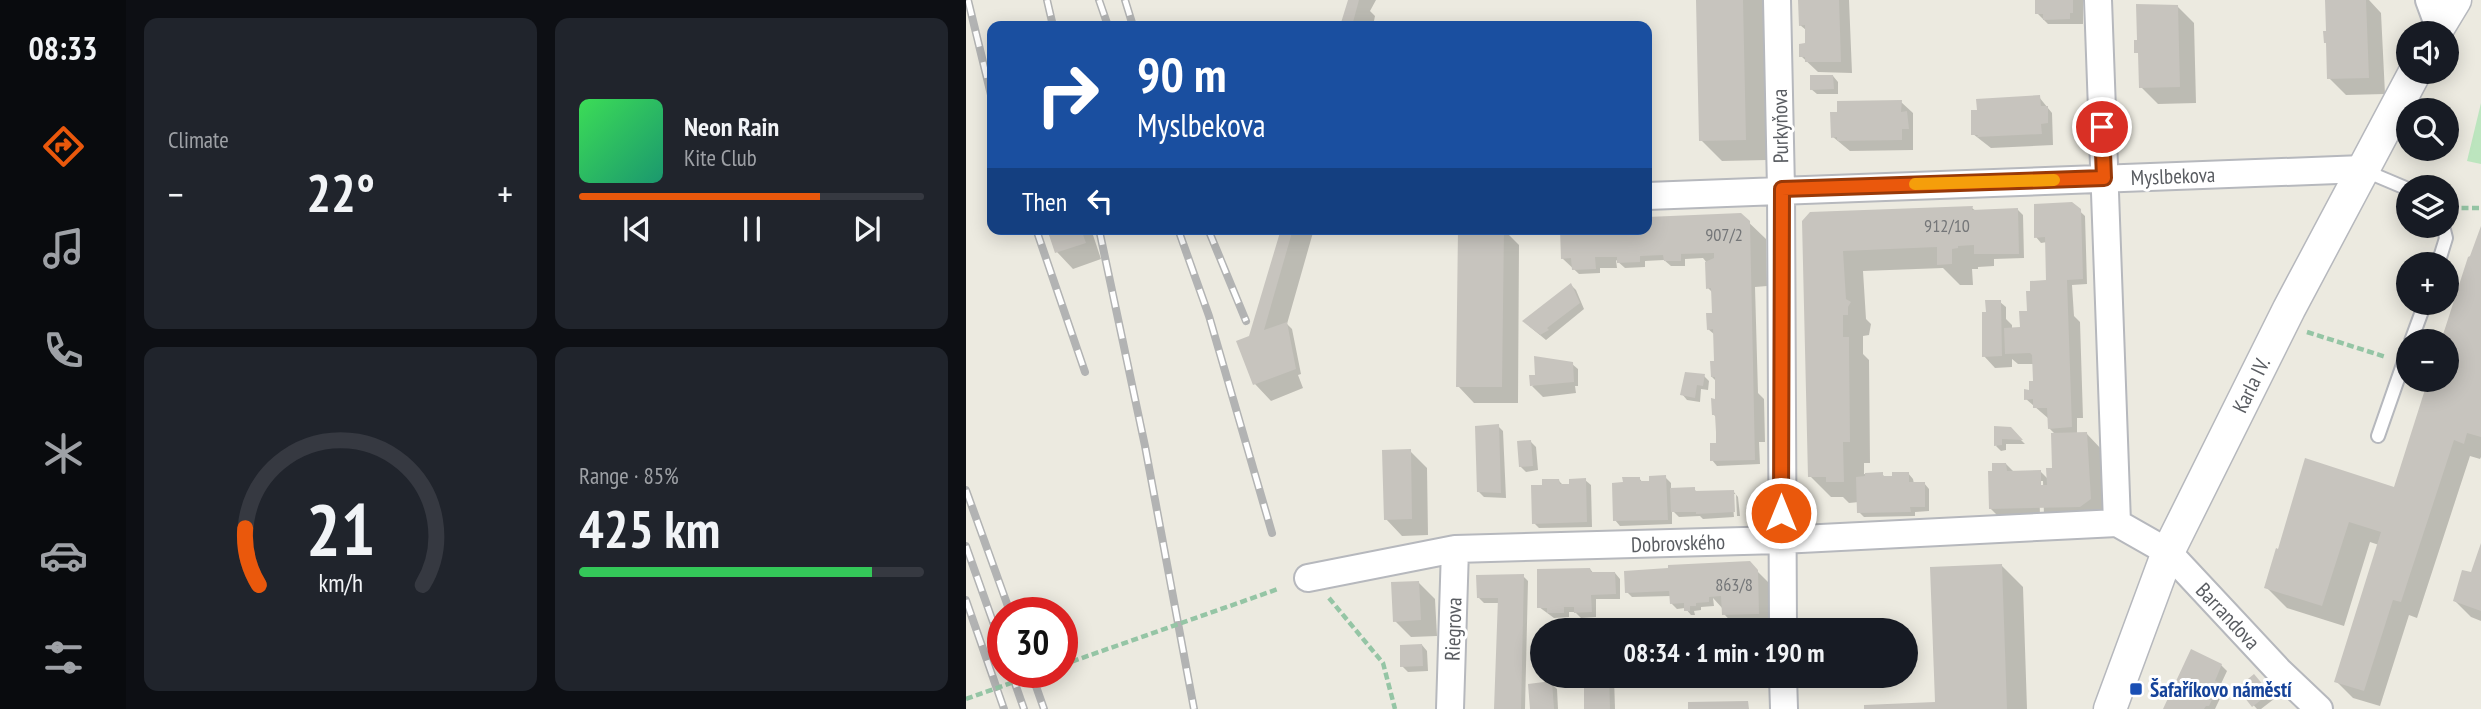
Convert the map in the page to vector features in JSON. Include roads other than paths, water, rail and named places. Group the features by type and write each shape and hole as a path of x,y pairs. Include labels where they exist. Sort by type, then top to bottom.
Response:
{"street":[{"name":"Purkyňova","path":"1777,0 1782,189 1783,618"},
{"path":"2098,0 2117,523 2168,552"},
{"path":"2434,20 2455,0"},
{"name":"Karla IV.","path":"2110,709 2168,552 2289,309 2408,84"},
{"name":"Myslbekova","path":"1652,196 2362,169"},
{"name":"Dobrovského","path":"1308,578 1455,549 1781,540 2117,523"},
{"name":"Riegrova","path":"1450,709 1455,549"},
{"name":"Barrandova","path":"2168,552 2280,673 2319,709"},
{"path":"1783,688 1784,709"}],"lane":[{"path":"2362,169 2396,184"},
{"path":"2378,436 2396,384"}],"railway":[{"path":"968,0 987,78"},
{"path":"1047,0 1052,21"},
{"path":"1099,0 1106,21"},
{"path":"1125,0 1131,21"},
{"path":"1038,235 1085,372"},
{"path":"1100,235 1145,446 1194,709"},
{"path":"1180,235 1209,316 1272,533"},
{"path":"1210,235 1246,321"},
{"path":"966,490 1005,597"},
{"path":"966,546 987,605"},
{"path":"966,600 1004,709"},
{"path":"1017,688 1024,709"},
{"path":"1037,688 1044,709"}],"place":[{"name":"Šafaříkovo náměstí","path":"2136,689"}]}
